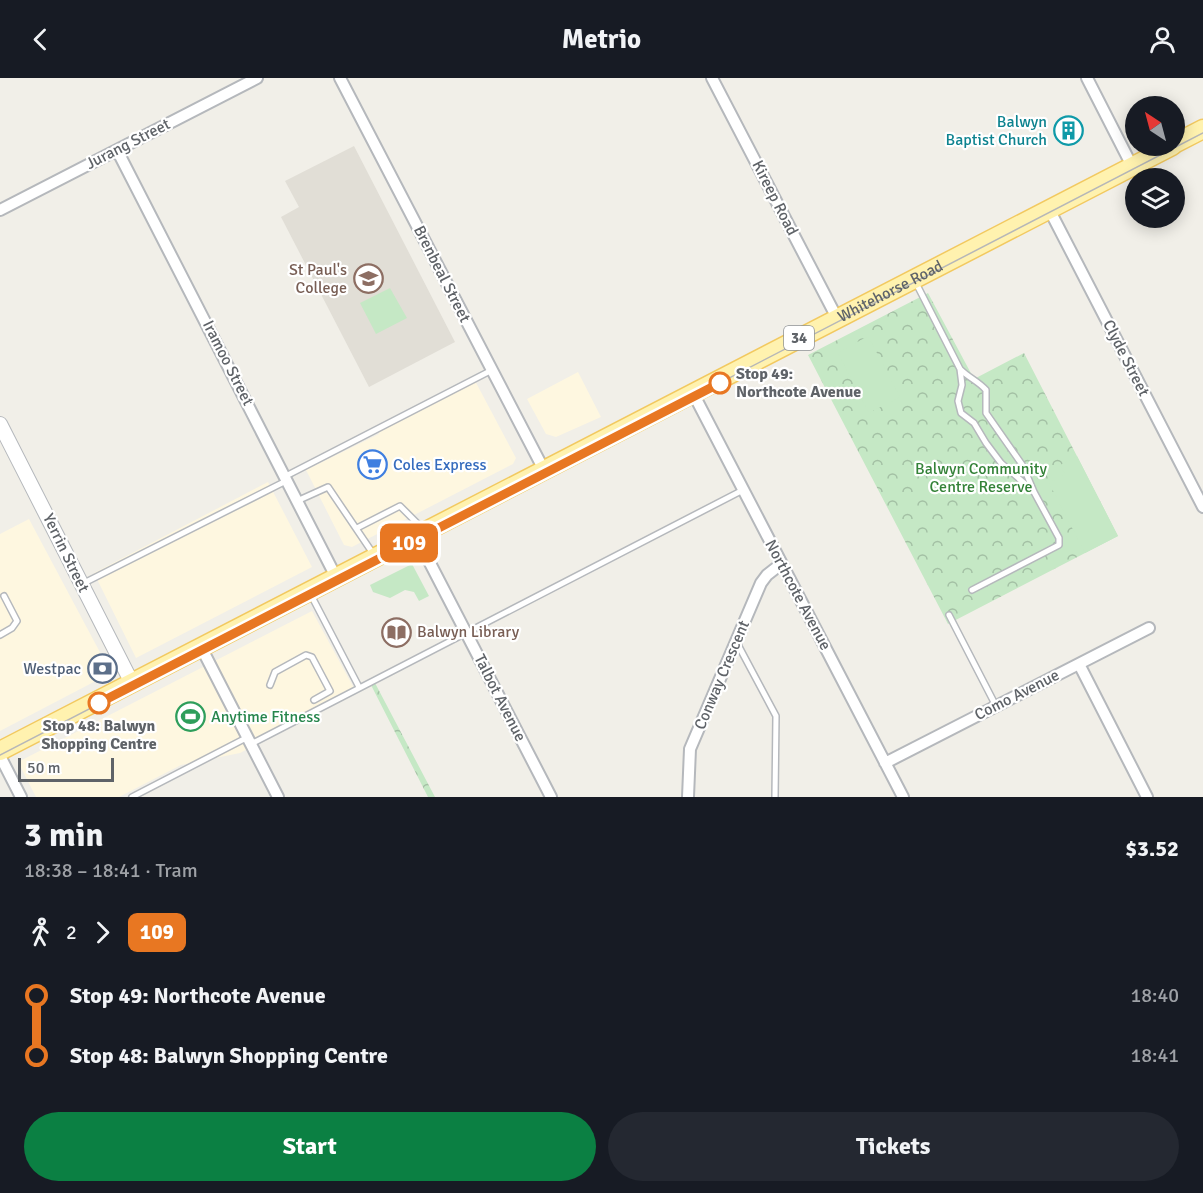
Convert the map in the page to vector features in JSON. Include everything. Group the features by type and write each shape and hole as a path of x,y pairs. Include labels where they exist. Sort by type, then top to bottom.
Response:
{"main road":[{"name":"Whitehorse Road","path":"1185,139 1203,130"},
{"name":"Whitehorse Road","path":"0,751 1152,156"}],"street":[{"name":"Jurang Street","path":"0,210 257,78"},
{"name":"Brenbeal Street","path":"340,78 544,470"},
{"name":"Kireep Road","path":"712,78 837,318"},
{"path":"1087,78 1132,166"},
{"name":"Iramoo Street","path":"117,150 252,409 336,577"},
{"name":"Clyde Street","path":"1049,209 1203,507"},
{"name":"Northcote Avenue","path":"693,393 903,797"},
{"name":"Yerrin Street","path":"0,423 132,683"},
{"name":"Talbot Avenue","path":"421,533 466,633 551,797"},
{"name":"Conway Crescent","path":"688,797 690,749 761,583 767,575 782,564"},
{"name":"Como Avenue","path":"885,762 1149,628"},
{"path":"201,647 278,797"},
{"path":"1079,664 1147,797"},
{"path":"0,756 21,797"}],"lane":[{"path":"914,279 960,369 986,390 986,413 1023,466 1059,538 1059,546 972,590"},
{"path":"960,369 962,385 958,401 961,413 974,423 1001,463 1034,492"},
{"path":"81,585 492,370"},
{"path":"297,501 328,487 375,557"},
{"path":"132,797 359,687 743,490"},
{"path":"357,528 400,506 421,533"},
{"path":"309,591 359,687"},
{"path":"0,634 12,628 17,621 4,596"},
{"path":"949,615 996,706"},
{"path":"736,642 776,716 775,797"},
{"path":"270,686 275,672 306,655 312,657 330,691 314,700"}],"shaded area":[{"name":"St Paul's College","path":"354,146 455,342 369,387 281,217 299,207 285,181"},
{"path":"578,372 601,417 556,437 546,434 527,399"},
{"path":"473,377 516,458 513,464 352,547 344,545 306,470 379,434 377,427"},
{"path":"268,482 312,567 136,658 94,573"},
{"path":"29,519 111,673 0,731 0,534"},
{"path":"312,611 356,692 240,753 181,765 119,797 36,797 18,762"}],"green space":[{"path":"390,288 407,318 376,334 360,303"},
{"name":"Balwyn Community Centre Reserve","path":"928,293 974,379 1024,353 1118,536 948,624 808,355"},
{"path":"868,336 900,397 869,413 838,353"},
{"path":"1077,456 1118,536 1085,553 1049,483 1065,474 1060,465"},
{"path":"412,564 429,596 419,601 414,592 405,590 390,598 373,592 370,585"},
{"path":"375,683 435,797 428,797 371,685"}],"tram line":[{"path":"0,755 1203,133"},
{"name":"109","path":"99,703 720,383"}],"place":[{"name":"Balwyn Baptist Church","path":"1068,131"},
{"name":"St Paul's College","path":"368,279"},
{"name":"Stop 49: Northcote Avenue","path":"720,383"},
{"name":"Coles Express","path":"372,465"},
{"name":"Balwyn Library","path":"396,632"},
{"name":"Westpac","path":"102,669"},
{"name":"Stop 48: Balwyn Shopping Centre","path":"99,703"},
{"name":"Anytime Fitness","path":"190,717"}]}
